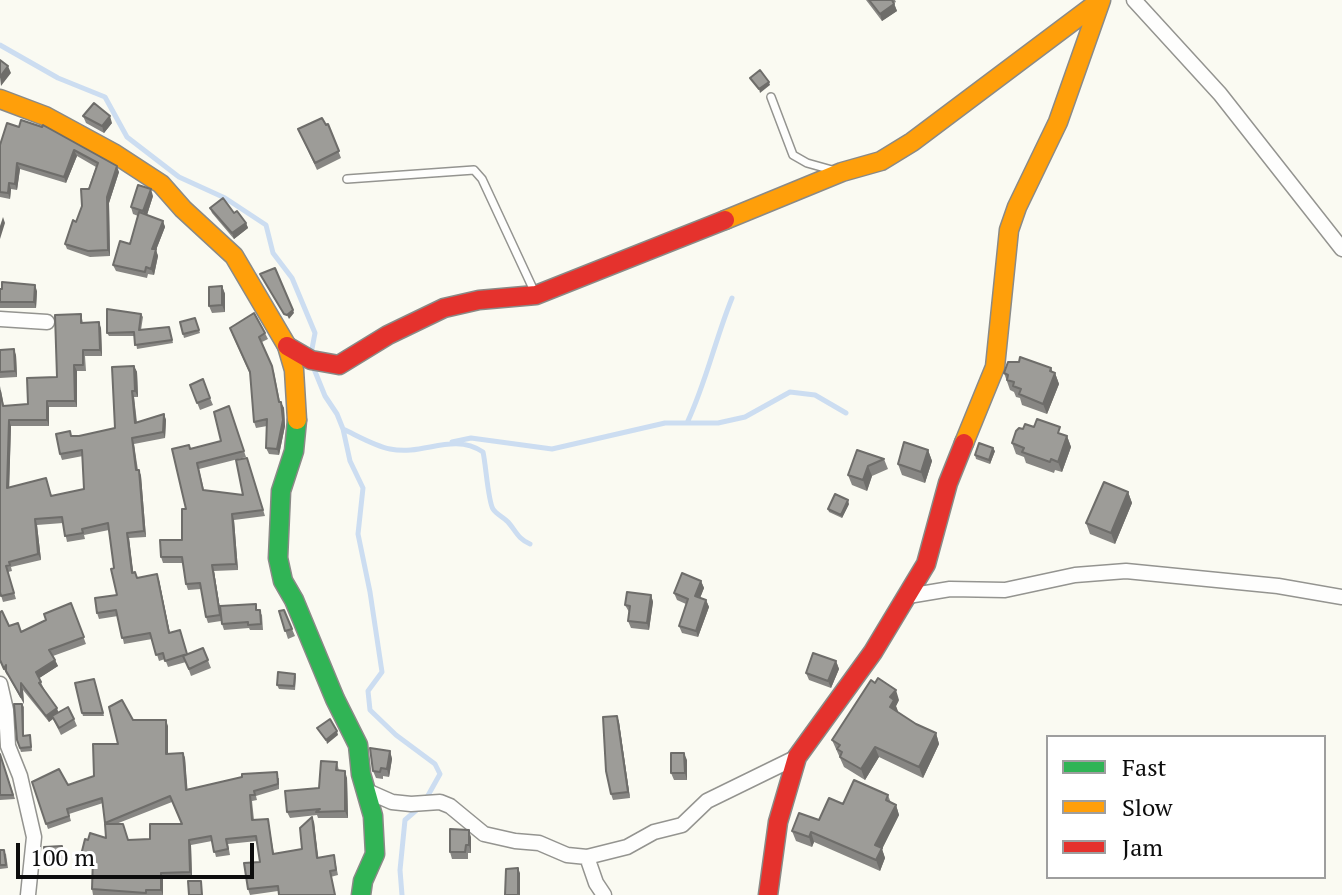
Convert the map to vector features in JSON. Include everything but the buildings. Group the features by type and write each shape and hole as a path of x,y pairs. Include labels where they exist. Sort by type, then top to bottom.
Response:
{"street":[{"path":"287,346 311,360 339,365 388,335 444,308 479,300 536,295 842,172 881,161 912,142 1101,0"},
{"path":"768,895 778,822 797,757 873,652 926,564 948,483 995,367 1009,230 1058,122 1101,0"},
{"path":"1134,0 1220,94 1342,249"},
{"path":"0,99 45,116 115,154 161,184 234,256 287,346 294,370 298,427 281,491 278,558 283,581 358,745 361,774 373,816 375,854 360,889 361,895"},
{"path":"0,319 47,322"},
{"path":"908,596 950,589 1005,590 1075,575 1126,571 1278,586 1342,597"},
{"path":"0,684 6,710 8,746 20,776 34,837 35,851 28,895"},
{"path":"367,791 392,802 440,802 450,806 484,834 539,843 567,855 587,857 627,847 654,832 682,825 707,801 797,757"},
{"path":"587,857 604,895"}],"lane":[{"path":"771,97 793,155 807,163 842,172"},
{"path":"347,179 474,170 482,179 536,295"}],"waterway":[{"path":"0,45 58,78 105,97 127,137 179,177 225,198 266,225 273,253 292,278 315,333 311,354"},
{"path":"687,423 732,298"},
{"path":"312,364 325,396 337,414 350,461 363,488 358,534 382,672 368,691 370,710 396,735 435,764 440,774 426,799"},
{"path":"452,442 471,438 552,449 665,423 718,423 745,417 790,392 815,395 846,413"},
{"path":"343,429 390,449 415,450 460,444 483,452 493,509 530,544"},
{"path":"402,895 400,870 405,820 420,807"}],"traffic: fast":[{"path":"297,420 294,451 281,491 278,558 283,581 358,745 361,774 373,816 375,854 363,881 361,895"}],"traffic: slow":[{"path":"725,220 842,172 881,161 912,142 1101,0"},
{"path":"964,443 995,367 1009,230 1058,122 1101,0"},
{"path":"0,99 45,116 115,154 161,184 234,256 287,346 294,370 297,420"}],"traffic: jam":[{"path":"287,346 311,360 339,365 388,335 444,308 479,300 536,295 725,220"},
{"path":"768,895 778,822 797,757 873,652 926,564 948,483 964,443"}]}
